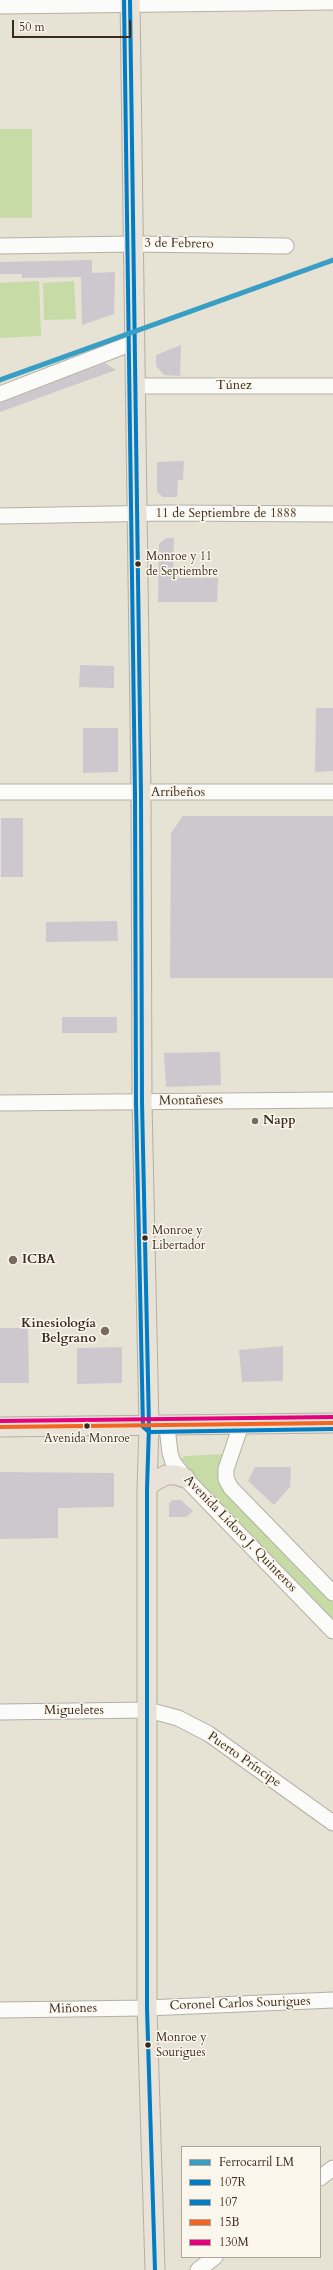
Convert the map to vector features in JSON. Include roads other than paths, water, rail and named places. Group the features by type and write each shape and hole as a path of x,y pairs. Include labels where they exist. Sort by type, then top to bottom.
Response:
{"main road":[{"path":"130,2 141,793 142,1102 158,1426 147,1489 147,2008 155,2270"},
{"path":"0,1427 333,1423"},
{"path":"147,1489 151,1483 166,1475 176,1475 186,1478"}],"street":[{"path":"0,6 130,2 333,2"},
{"name":"3 de Febrero","path":"0,246 133,244 286,246"},
{"path":"0,394 135,342"},
{"name":"Túnez","path":"135,386 333,386"},
{"name":"11 de Septiembre de 1888","path":"0,516 333,514"},
{"name":"Arribeños","path":"0,792 333,792"},
{"name":"Montañeses","path":"0,1103 333,1100"},
{"name":"Avenida Lidoro J. Quinteros","path":"241,1425 226,1469 226,1479 231,1488 333,1592"},
{"name":"Avenida Lidoro J. Quinteros","path":"158,1426 173,1462 186,1478 333,1631"},
{"name":"Migueletes","path":"0,1712 148,1710"},
{"name":"Puerto Príncipe","path":"148,1710 178,1718 203,1731 333,1823"},
{"name":"Coronel Carlos Sourigues","path":"147,2008 333,2000"},
{"name":"Miñones","path":"0,2010 147,2008"},
{"path":"321,2177 333,2168"},
{"path":"198,2270 214,2258"}],"rail line":[{"name":"LM","path":"0,380 333,260"}],"place":[{"name":"Monroe y 11 de Septiembre","path":"138,564"},
{"name":"Napp","path":"255,1121"},
{"name":"Monroe y Libertador","path":"145,1238"},
{"name":"ICBA","path":"13,1260"},
{"name":"Kinesiología Belgrano","path":"105,1331"},
{"name":"Avenida Monroe","path":"87,1426"},
{"name":"Monroe y Sourigues","path":"148,2045"}]}
